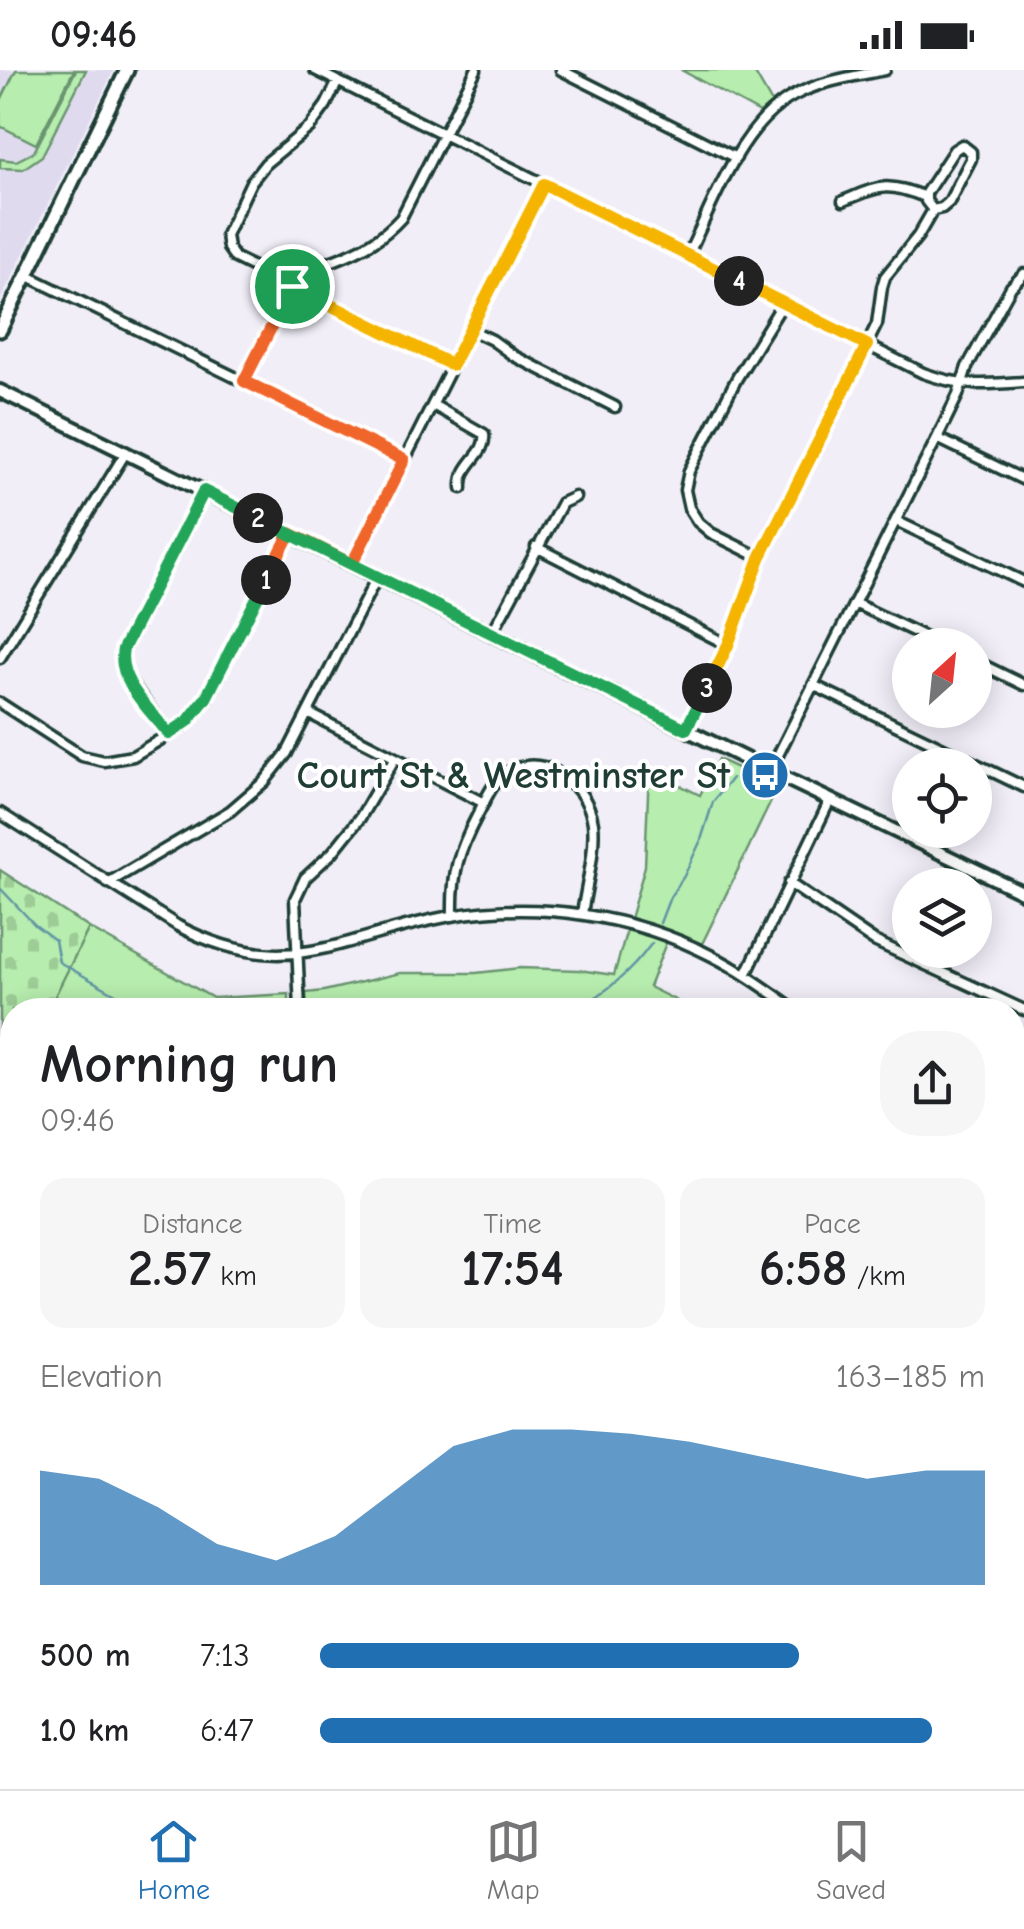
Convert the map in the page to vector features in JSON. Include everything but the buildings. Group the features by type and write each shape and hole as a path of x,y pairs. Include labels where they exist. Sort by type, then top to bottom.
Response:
{"main road":[{"path":"0,330 127,70"}],"street":[{"path":"315,70 923,373 962,384 996,386 1024,382"},
{"path":"244,381 292,286 310,270 367,247 391,229 409,206 476,70"},
{"path":"561,70 736,158"},
{"path":"688,255 736,158 760,121 792,96 816,86 885,70"},
{"path":"338,81 310,128 266,162 247,188 226,235 228,248 235,258 452,365"},
{"path":"686,729 728,645 760,558 880,318 885,278 933,210 949,202 971,159 969,149 962,146 954,150 925,197"},
{"path":"352,564 544,184"},
{"path":"842,201 886,186 925,197 933,210"},
{"path":"770,770 937,438 967,368 1007,294 1024,274"},
{"path":"26,275 404,460"},
{"path":"760,558 698,522 689,508 685,490 689,471 737,378 783,303"},
{"path":"470,330 616,407"},
{"path":"0,391 1024,893"},
{"path":"433,404 484,434 484,446 463,474 462,488"},
{"path":"937,438 1024,480"},
{"path":"0,658 126,452"},
{"path":"169,734 126,676 122,656 204,491"},
{"path":"492,633 562,503 574,498"},
{"path":"896,520 1024,582"},
{"path":"0,703 82,756 104,761 133,756 188,721 206,698 290,533"},
{"path":"536,547 728,645"},
{"path":"108,884 230,810 265,781 287,753 377,576"},
{"path":"854,603 906,628"},
{"path":"992,669 1024,684"},
{"path":"813,686 1024,787"},
{"path":"308,713 484,802"},
{"path":"299,998 294,907 302,882 360,818 395,758"},
{"path":"453,916 456,861 484,802 497,781 518,768 544,767 574,783 590,809 593,830 582,914"},
{"path":"746,974 830,800"},
{"path":"0,813 178,926 212,943 254,953 327,950 401,926 453,916 498,911 582,914 667,936 746,974 779,998"},
{"path":"790,883 874,941 998,998"}],"shaded area":[{"path":"0,70 114,70 0,301"}],"green space":[{"path":"16,70 74,70 36,144 0,126 0,102"},
{"path":"76,70 86,70 42,156 23,169 0,168 0,159 16,161 34,152"},
{"path":"681,70 753,70 772,103 760,113"},
{"path":"718,759 778,787 701,946 669,935 649,987 671,998 306,998 306,993 400,973 476,973 520,968 614,975 645,866 649,770 700,795"},
{"path":"0,870 89,928 55,998 0,998"},
{"path":"89,928 213,998 54,998"},
{"path":"289,994 289,998 213,998"}],"waterway":[{"path":"660,923 701,840 713,802 732,778"},
{"path":"0,888 55,940 59,962 123,998"},
{"path":"595,998 618,981 652,943"}],"place":[{"name":"Court St & Westminster St","path":"765,775"}],"route":[{"path":"292,286 244,381 404,460 352,564 290,533 206,698 188,721 169,734 126,676 121,664 123,649 204,491 290,533 352,564 384,580 686,729 720,664 760,558 867,345 544,184 452,365 292,286"}]}
